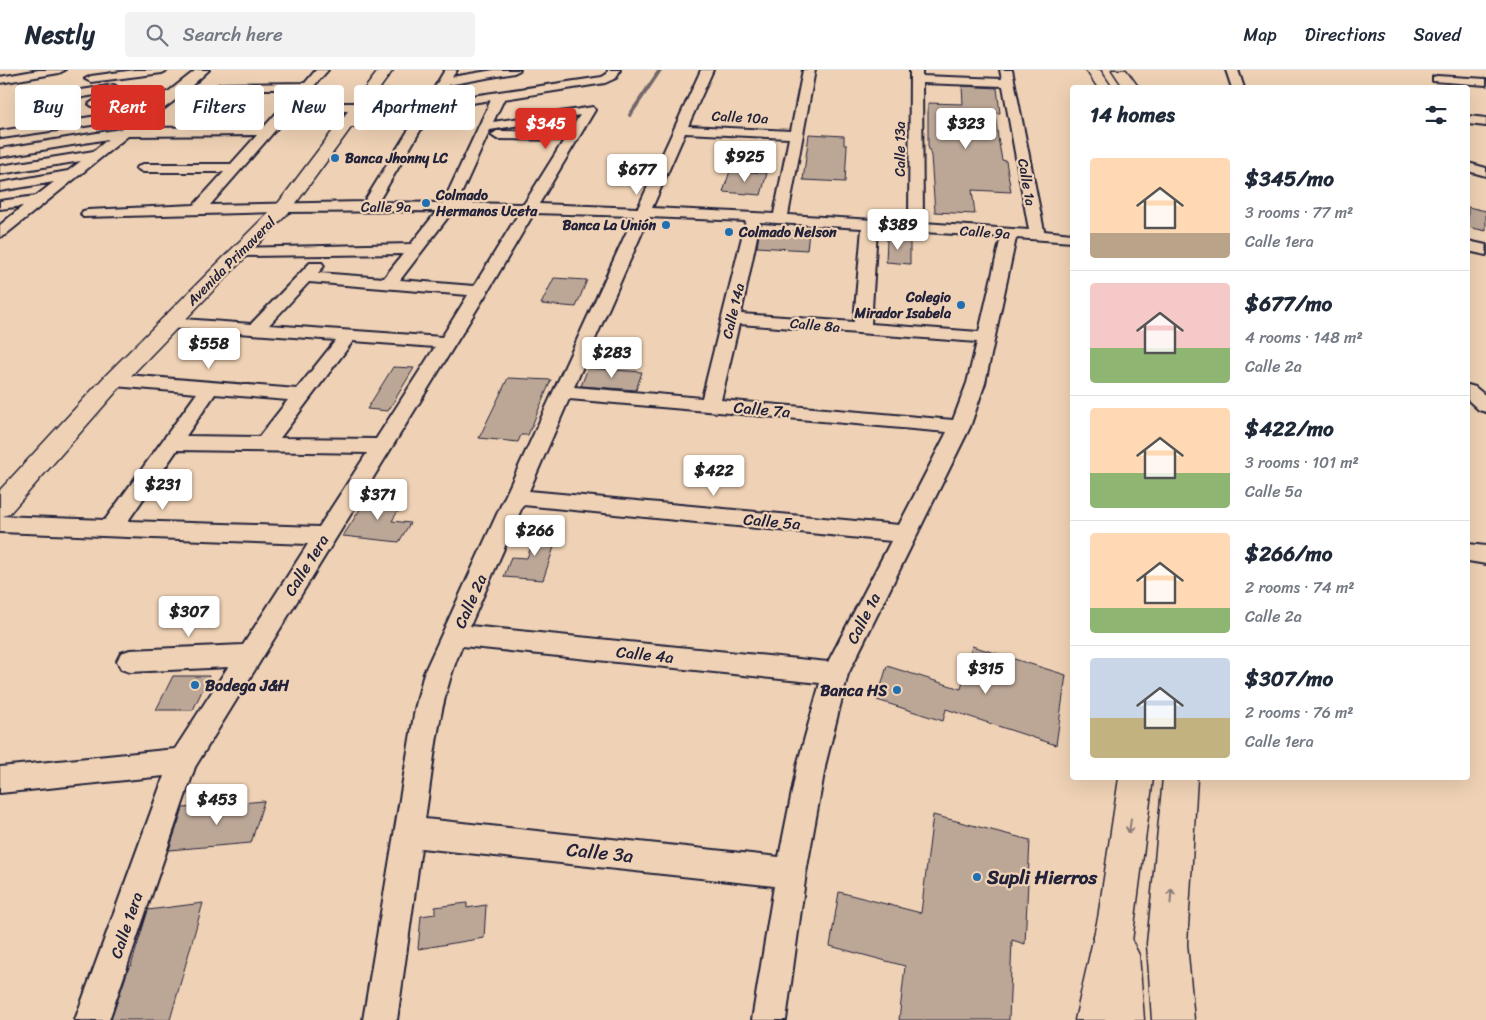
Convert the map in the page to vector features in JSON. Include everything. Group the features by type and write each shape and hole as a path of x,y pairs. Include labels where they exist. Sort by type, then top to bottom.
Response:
{"street":[{"path":"0,80 59,70"},
{"path":"76,80 162,70"},
{"path":"165,102 203,70"},
{"path":"309,85 322,70"},
{"name":"Avenida Primaveral","path":"375,85 386,70"},
{"path":"442,85 451,70"},
{"path":"452,85 514,70"},
{"name":"Calle 2a","path":"380,1020 431,691 707,70"},
{"path":"780,219 798,135 809,70"},
{"path":"1093,70 1103,85"},
{"path":"1119,70 1130,85"},
{"path":"1232,70 1237,85"},
{"path":"475,99 611,74"},
{"path":"916,74 1008,76"},
{"name":"Calle 13a","path":"916,74 916,227"},
{"name":"Calle 1a","path":"1008,76 1037,235"},
{"path":"81,94 192,79"},
{"path":"1437,80 1486,82"},
{"path":"81,107 153,96 174,95"},
{"path":"388,284 448,207 499,96"},
{"name":"Calle 1era","path":"92,1020 183,761 480,291 571,136 589,110 483,131"},
{"name":"Avenida Primaveral","path":"0,507 114,380 242,252 285,206 354,115"},
{"path":"2,134 91,121"},
{"path":"200,208 274,124"},
{"name":"Calle 10a","path":"681,129 798,135"},
{"path":"0,232 130,130"},
{"path":"368,207 414,130"},
{"path":"0,153 128,132 267,131"},
{"path":"483,131 571,136"},
{"path":"0,170 99,154"},
{"path":"143,168 235,168"},
{"path":"1470,168 1486,172"},
{"path":"0,187 73,174"},
{"path":"0,205 40,200"},
{"name":"Calle 9a","path":"88,214 285,206 529,207 754,217 1070,238"},
{"name":"Calle 14a","path":"710,404 732,318 754,217"},
{"path":"862,329 870,225"},
{"name":"Calle 1a","path":"769,1020 790,873 812,762 835,674 960,427 976,383 1009,233"},
{"path":"1470,246 1486,250"},
{"path":"242,252 415,249"},
{"path":"256,328 331,250"},
{"path":"306,277 480,291"},
{"name":"Calle 8a","path":"732,318 987,338"},
{"path":"169,323 447,343"},
{"path":"264,445 301,394 348,336"},
{"path":"114,380 301,394"},
{"path":"111,528 169,443 210,388"},
{"name":"Calle 7a","path":"563,392 960,427"},
{"path":"1470,393 1486,406"},
{"path":"169,443 382,446"},
{"name":"Calle 5a","path":"516,497 907,534"},
{"path":"0,524 325,536"},
{"name":"Calle 4a","path":"455,635 835,674"},
{"path":"130,660 250,655"},
{"path":"0,780 183,761"},
{"path":"1096,1020 1117,918 1136,780"},
{"path":"1173,1020 1167,944 1180,780"},
{"name":"Calle 3a","path":"409,832 790,873"},
{"path":"1117,918 1123,1020"},
{"path":"1167,944 1185,1020"}],"building":[{"path":"962,86 997,88 1000,113 995,113 998,138 1002,160 1006,161 1011,192 972,190 975,214 935,212 931,156 928,146 928,103 963,104"},
{"path":"809,134 844,136 844,145 847,145 845,182 803,180"},
{"path":"730,171 767,173 761,195 723,192"},
{"path":"1470,207 1486,211 1486,231 1470,227"},
{"path":"771,230 809,232 807,250 757,247 759,234"},
{"path":"887,239 910,240 910,264 886,262"},
{"path":"554,278 587,280 576,307 541,304"},
{"path":"393,367 414,368 388,411 367,409"},
{"path":"588,368 642,372 636,390 581,386"},
{"path":"508,378 551,380 528,435 521,435 518,442 479,438"},
{"path":"368,497 404,501 392,521 410,523 399,542 343,536"},
{"path":"538,527 560,529 543,580 504,577 511,557 527,558"},
{"path":"972,646 1066,675 1056,745 946,709 943,721 877,700 887,666 961,689"},
{"path":"173,676 209,676 193,710 156,710"},
{"path":"264,801 251,843 169,850 183,808"},
{"path":"933,815 1030,840 1025,944 1012,940 1009,1020 899,1020 905,966 830,946 839,892 921,913"},
{"path":"203,903 170,1020 111,1020 129,967 131,966 148,910"},
{"path":"467,903 467,908 486,905 484,938 418,949 421,916 435,914 435,907"}],"waterway":[{"path":"630,115 660,70"}],"place":[{"name":"Banca Jhonny LC","path":"335,158"},
{"name":"Colmado Hermanos Uceta","path":"426,203"},
{"name":"Banca La Unión","path":"666,225"},
{"name":"Colmado Nelson","path":"729,232"},
{"name":"Colegio Mirador Isabela","path":"961,305"},
{"name":"Bodega J&H","path":"195,685"},
{"name":"Banca HS","path":"897,690"},
{"name":"Supli Hierros","path":"977,877"}]}
